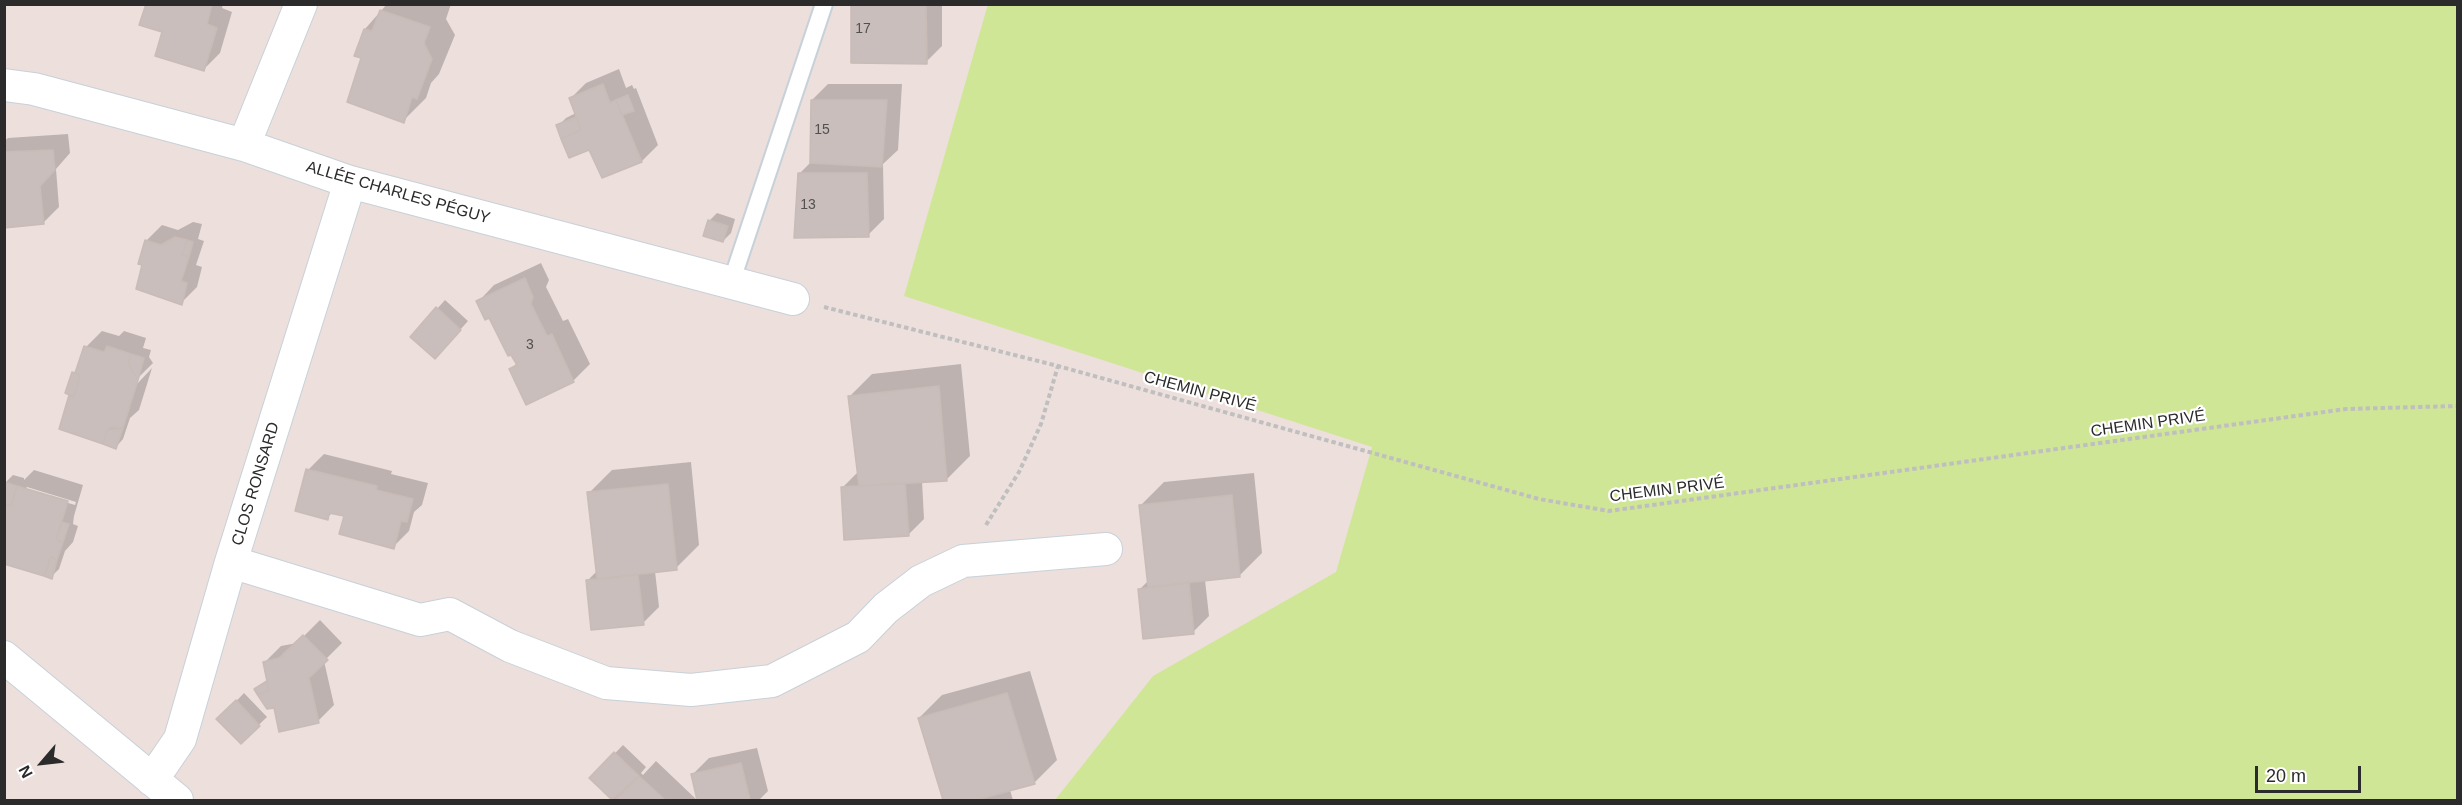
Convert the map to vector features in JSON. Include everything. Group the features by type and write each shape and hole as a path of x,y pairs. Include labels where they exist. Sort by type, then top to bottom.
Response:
{"street":[{"path":"244,145 302,4"},
{"name":"ALLÉE CHARLES PÉGUY","path":"4,85 34,89 244,145 350,182 793,299"},
{"name":"CLOS RONSARD","path":"152,780 180,739 231,562 350,182"},
{"path":"231,562 420,620 450,614 510,646 606,683 691,690 772,681 858,637 886,608 921,581 963,561 1106,549"},
{"path":"4,657 177,801"}],"lane":[{"path":"731,283 824,4"}],"path":[{"name":"CHEMIN PRIVÉ","path":"793,299 1058,366 1539,499 1609,511 2346,409 2457,406"},
{"path":"963,561 1019,472 1041,423 1058,366"}],"green space":[{"path":"988,4 2457,5 2457,800 1055,800 1153,676 1336,572 1372,447 904,296"}],"building":[{"path":"146,4 212,4 207,24 217,28 204,71 155,56 162,32 139,25"},
{"path":"851,4 926,4 927,64 851,63"},
{"path":"380,10 430,27 424,43 432,59 417,99 412,97 404,123 347,102 361,58 354,56 364,29 372,31"},
{"path":"603,84 610,103 616,100 642,162 602,178 589,150 569,158 561,139 581,130 569,98"},
{"path":"628,95 634,111 622,115 616,100"},
{"path":"811,100 887,100 882,167 810,163"},
{"path":"576,117 581,130 561,139 556,125"},
{"path":"53,150 55,170 40,186 44,224 4,228 4,152"},
{"path":"798,173 867,173 869,237 794,238"},
{"path":"708,220 728,226 723,242 703,236"},
{"path":"175,237 187,240 182,255 189,257 181,281 187,283 182,305 136,289 142,265 138,264 145,240 161,245"},
{"path":"187,240 193,242 189,257 182,255"},
{"path":"525,278 533,297 531,304 547,336 552,334 574,382 526,405 509,369 517,365 511,355 508,356 489,318 485,320 476,301"},
{"path":"436,307 461,330 435,359 410,337"},
{"path":"84,346 104,352 107,346 131,354 128,364 138,380 123,428 107,430 103,444 59,429 69,395 74,397 80,375 75,373"},
{"path":"131,354 144,358 138,380 128,364"},
{"path":"72,372 80,375 74,397 65,393"},
{"path":"939,386 947,481 859,486 848,396"},
{"path":"111,427 123,428 116,449 103,444 107,430"},
{"path":"306,469 377,486 376,490 413,499 407,522 401,521 394,549 339,534 344,516 329,513 328,520 295,511"},
{"path":"4,482 17,486 11,506 4,504"},
{"path":"905,483 909,536 844,540 841,487"},
{"path":"668,484 677,570 597,579 587,492"},
{"path":"17,486 68,501 56,540 63,542 57,560 51,557 44,576 4,564 4,504 11,506"},
{"path":"1232,495 1240,577 1148,587 1139,505"},
{"path":"62,522 69,524 63,542 56,540"},
{"path":"51,557 57,560 52,579 44,576"},
{"path":"638,575 644,625 591,630 586,580"},
{"path":"1189,583 1194,634 1143,639 1138,589"},
{"path":"303,635 328,660 309,678 319,723 279,732 274,708 267,709 257,694 269,691 263,662 279,658"},
{"path":"267,681 269,691 257,694 254,689"},
{"path":"1007,693 1035,784 976,800 943,800 918,718"},
{"path":"236,700 260,726 241,744 216,719"},
{"path":"614,752 639,776 612,800 589,778"},
{"path":"741,763 750,800 697,800 691,774"},
{"path":"639,776 665,800 615,800"}]}
